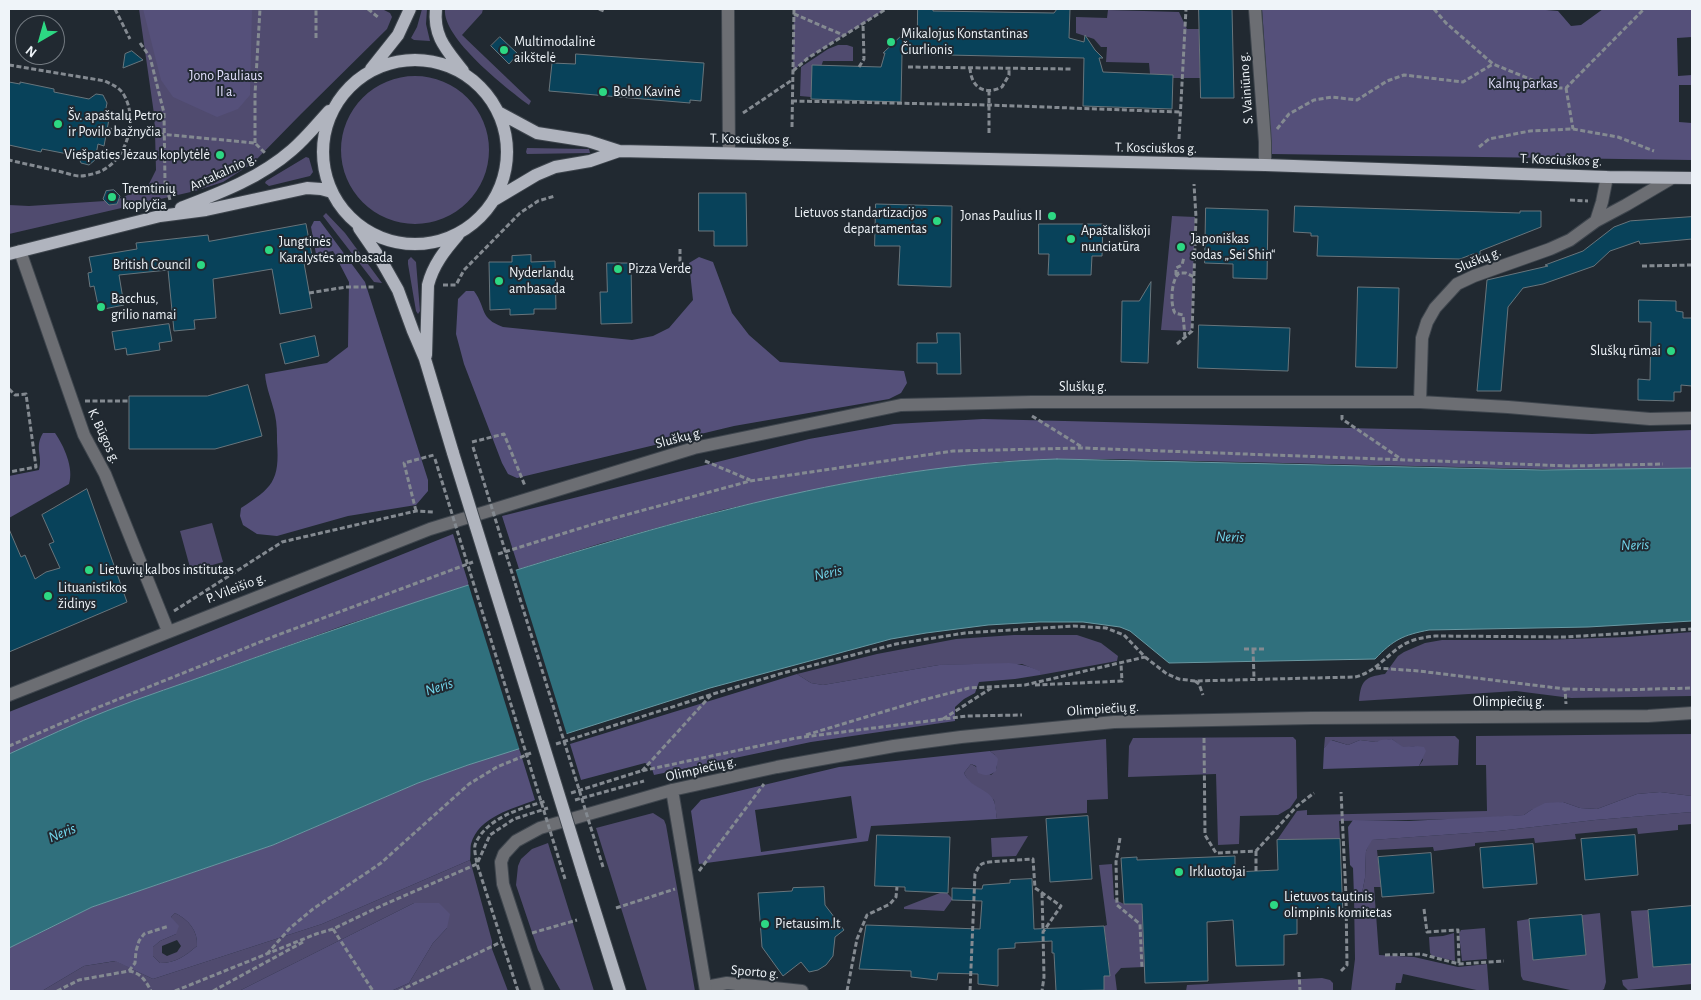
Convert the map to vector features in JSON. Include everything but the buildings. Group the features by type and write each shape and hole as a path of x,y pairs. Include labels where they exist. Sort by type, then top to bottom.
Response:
{"main road":[{"path":"369,72 398,35 410,9"},
{"path":"436,9 437,33 442,43 466,75"},
{"path":"369,72 391,62 422,59 444,64 466,75 479,85 490,98 498,112 504,130 507,147 504,174 494,200 484,213 460,233 445,251 430,275 428,285 426,358"},
{"name":"Antakalnio g.","path":"160,216 224,191 257,175 291,151 306,137 347,89 360,77 369,72"},
{"path":"335,104 328,118 324,134 323,166 332,192 340,206 355,222 390,274 426,358 453,453 620,991"},
{"name":"T. Kosciuškos g.","path":"498,112 538,133 588,141 619,151 1265,165 1692,178"},
{"name":"T. Kosciuškos g.","path":"494,200 528,179 555,167 590,162 619,151"},
{"name":"Antakalnio g.","path":"14,252 160,216 206,210 307,188 321,188 332,192"},
{"path":"355,222 386,240 404,243 422,244 460,233"}],"street":[{"path":"728,9 729,153"},
{"name":"S. Vainiūno g.","path":"1255,9 1265,165"},
{"path":"1596,221 1607,176"},
{"name":"Sluškų g.","path":"476,514 694,448 901,405 1032,402 1420,402 1422,338 1427,322 1434,308 1457,284 1570,240 1596,221 1672,178"},
{"name":"K. Būgos g.","path":"14,252 84,435 105,474 168,631"},
{"path":"1420,402 1508,407 1650,419 1692,418"},
{"name":"P. Vileišio g.","path":"9,694 430,529 476,514"},
{"name":"Olimpiečių g.","path":"538,991 503,884 501,862 504,854 516,840 540,828 672,790 777,767 894,746 961,737 1114,722 1332,718 1648,716 1692,713"},
{"path":"672,790 706,989"},
{"name":"Sporto g.","path":"706,989 727,983 802,991"}],"path":[{"path":"115,9 130,39"},
{"path":"107,129 255,143 255,94 260,9"},
{"path":"316,9 316,38"},
{"path":"368,9 379,18"},
{"path":"599,9 604,11"},
{"path":"792,127 794,9"},
{"path":"793,71 808,58 886,9"},
{"path":"1179,139 1185,9"},
{"path":"1434,9 1446,23 1493,64 1552,88 1566,88 1644,9"},
{"path":"794,14 844,35"},
{"path":"859,66 864,59 863,23"},
{"path":"140,43 150,57 164,113 164,182 167,189"},
{"path":"1265,142 1289,114 1314,100 1332,97 1357,100 1387,81 1404,75 1463,82 1493,64"},
{"path":"9,65 105,81 118,87 125,97 129,111 130,130 129,137 122,150 112,163 99,172 80,176 9,160"},
{"path":"908,66 1074,69"},
{"path":"970,68 970,76 974,83 980,89 989,91 1002,87 1009,75 1008,68"},
{"path":"729,123 792,80"},
{"path":"1566,88 1573,128"},
{"path":"988,133 989,91"},
{"path":"792,101 989,105 1180,112"},
{"path":"1479,147 1489,138 1530,131 1573,128 1618,138 1654,151"},
{"path":"1177,344 1192,331 1196,217 1194,184"},
{"path":"456,285 464,270 520,213 538,201 555,196"},
{"path":"680,250 680,270"},
{"path":"1184,257 1182,265 1176,268 1171,307 1175,313 1183,315 1185,337"},
{"path":"1642,266 1692,265"},
{"path":"1176,276 1181,273 1194,277"},
{"path":"309,293 346,287 374,287"},
{"path":"9,388 15,395 26,394 36,467 9,472"},
{"path":"102,400 129,401"},
{"path":"1032,402 1032,416 1082,448"},
{"path":"1342,402 1342,419 1401,460"},
{"path":"472,442 504,434 529,498"},
{"path":"473,447 603,867"},
{"path":"694,448 701,460 750,481"},
{"path":"498,554 600,522 750,481 953,451 1082,448 1570,466 1663,464"},
{"path":"163,618 282,542 416,511 404,463 435,457 565,879"},
{"path":"9,746 94,709 274,636 479,560"},
{"path":"577,736 783,673 896,644 964,633 1073,626 1106,628 1124,635 1145,657 1167,674 1179,679 1195,681 1355,678 1375,668 1410,641 1434,636 1566,637 1692,629"},
{"path":"1244,649 1265,649"},
{"path":"1254,649 1254,679"},
{"path":"1025,685 1145,657"},
{"path":"796,738 919,700 968,688 1122,681 1121,664"},
{"path":"1375,668 1419,671 1566,689 1692,688"},
{"path":"1195,681 1199,684 1203,695"},
{"path":"941,720 993,687"},
{"path":"1566,689 1566,703"},
{"path":"641,771 713,694"},
{"path":"1204,738 1205,835 1216,853 1256,851"},
{"path":"267,954 290,928 312,909 381,862 469,784 497,767 512,761"},
{"path":"616,908 689,885 777,767"},
{"path":"1256,871 1256,851 1297,806 1314,792"},
{"path":"1341,792 1347,964 1341,971"},
{"path":"1120,838 1116,862 1117,905 1140,924 1142,969"},
{"path":"970,991 975,874 982,863 1033,859 1035,888 1061,906 1043,932"},
{"path":"175,991 316,934 333,929 477,864 518,991"},
{"path":"847,991 857,939 867,915 890,904 896,897 897,887"},
{"path":"1042,893 1044,977 1042,991"},
{"path":"1424,909 1427,932 1458,930 1459,964"},
{"path":"519,937 577,920"},
{"path":"129,971 136,963 136,951 139,941 144,934 169,926"},
{"path":"333,929 373,991"},
{"path":"213,991 316,934"},
{"path":"399,991 501,942"},
{"path":"1385,955 1421,954 1459,964 1504,961"},
{"path":"57,991 80,980 129,971 140,975 146,981 151,991"},
{"path":"1299,972 1300,991"}],"green space":[{"name":"Jono Pauliaus II a.","path":"139,9 382,9 390,13 392,17 387,29 253,163 223,182 195,191 9,234 9,205 29,206 105,201 109,205 117,204 119,199 148,186 156,170 155,133"},
{"path":"143,9 252,9 250,95 238,109 217,117 173,97 161,80"},
{"path":"422,9 427,9 426,24 430,41 414,40 411,38 417,27"},
{"path":"445,9 483,9 482,13 462,35 531,101 529,105 477,62 464,48 447,21"},
{"path":"794,9 886,9 808,58 793,71"},
{"name":"Kalnų parkas","path":"1262,9 1534,9 1558,11 1571,26 1581,25 1603,9 1692,9 1692,37 1677,38 1678,76 1692,75 1692,85 1679,85 1679,122 1692,123 1692,160 1272,154"},
{"path":"1108,10 1179,12 1187,29 1199,29 1200,78 1173,78 1172,75 1150,74 1149,63 1106,62 1107,47 1101,47 1094,39 1076,33 1076,17 1107,18"},
{"path":"838,45 853,47 853,61 823,61 811,97 800,96 801,67 828,49"},
{"path":"415,76 429,77 443,82 456,88 467,98 477,109 483,122 488,136 488,164 483,178 477,191 467,202 456,212 443,218 429,223 415,224 401,223 387,218 374,212 363,202 353,191 347,178 342,164 341,150 342,136 347,122 353,109 363,98 374,88 387,82 401,77"},
{"path":"527,148 589,149 590,153 527,154"},
{"path":"306,157 309,158 313,172 310,176 269,186 265,183 266,181"},
{"path":"326,213 345,233 382,283 374,282 323,216"},
{"name":"Japoniškas sodas „Sei Shin“","path":"1172,216 1195,217 1191,331 1161,330"},
{"path":"314,221 320,221 365,282 428,480 428,491 416,505 348,516 277,536 257,534 243,525 240,516 241,508 267,489 272,482 277,466 276,422 265,374 327,363 348,347 349,282 333,251 316,254 311,227"},
{"path":"411,257 416,262 420,311 418,314 408,264 408,260"},
{"path":"699,257 713,262 732,313 749,335 780,362 904,371 907,383 901,393 889,399 734,426 517,478 508,474 464,364 456,334 458,299 466,291 474,291 490,320 503,327 632,340 653,336 669,328 693,300 689,263"},
{"path":"983,419 1592,434 1692,430 1692,468 1589,470 1109,459 1004,461 896,474 722,510 602,543 519,569 502,516 809,439 894,424"},
{"path":"43,433 55,433 62,444 69,464 69,484 9,518 9,476 39,470 39,443"},
{"path":"212,523 223,562 191,571 180,531"},
{"path":"453,534 469,585 345,625 109,710 9,754 9,712"},
{"path":"1692,632 1692,696 1571,698 1516,691 1359,701 1361,688 1365,681 1369,678 1385,674 1398,656 1425,643 1442,640 1542,640 1627,637"},
{"path":"1014,635 1077,635 1101,643 1118,656 1117,661 1040,675 1039,671 1022,664 939,665 823,685 811,683 797,674 877,654 956,639"},
{"path":"1009,663 1036,669 1040,671 1040,675 979,682 975,693 955,707 955,721 811,742 654,775 651,766 645,763 581,780 570,744 797,674 811,683 823,685 939,665"},
{"path":"1692,734 1692,796 1660,792 1637,794 1597,809 1580,808 1563,802 1531,810 1524,815 1474,819 1339,821 1340,839 1277,840 1297,811 1307,810 1307,815 1487,811 1486,765 1476,765 1476,736"},
{"path":"1455,736 1459,740 1458,765 1419,766 1423,760 1416,746 1403,748 1392,739 1376,742 1360,740 1348,745 1332,740 1324,748 1325,737"},
{"path":"1293,737 1296,740 1297,798 1290,808 1278,815 1240,816 1239,844 1218,845 1216,774 1128,777 1129,746 1133,738"},
{"path":"1106,739 1108,799 1087,800 1087,813 997,819 994,800 969,782 964,773 971,764 991,775 995,771 997,764 995,755 990,751"},
{"path":"1392,739 1403,747 1424,747 1426,751 1419,766 1323,769 1324,748 1331,740 1348,745 1360,740 1376,742"},
{"path":"519,748 535,800 507,810 481,827 475,834 471,844 470,860 322,924 153,979 115,961 84,966 42,991 9,991 9,948 92,907 273,845 418,783","holes":["175,913 192,926 197,946 180,958 171,962 160,963 153,956 153,947 160,941 176,934 179,926 171,917"]},
{"path":"990,751 998,759 996,771 990,775 981,774 978,773 976,766 971,764 964,773 971,782 993,799 997,819 871,826 868,841 699,864 691,811 701,800 839,767","holes":["851,796 857,838 761,852 755,810"]},
{"path":"1660,792 1692,796 1692,812 1498,831 1372,840 1366,851 1365,878 1362,893 1354,896 1348,827 1353,820 1409,821 1524,815 1545,803 1563,802 1580,808 1597,809 1637,794"},
{"path":"1692,812 1692,824 1678,825 1678,830 1638,834 1637,828 1575,834 1576,839 1535,843 1534,838 1475,843 1475,846 1434,851 1433,847 1377,850 1381,887 1374,887 1379,955 1414,957 1458,967 1487,964 1489,991 1481,991 1403,974 1401,983 1396,983 1395,991 1351,991 1355,959 1354,896 1362,893 1365,878 1366,851 1371,840 1498,831"},
{"path":"653,813 664,820 666,825 695,991 647,991 596,828"},
{"path":"1028,836 1016,856 992,857 991,838"},
{"path":"548,843 594,991 561,991 538,950 516,885 518,866 521,859 532,849"},
{"path":"470,860 492,941 492,949 508,991 391,991 409,983 433,943 447,928 414,903 239,991 42,991 84,966 116,961 153,979 322,924"},
{"path":"1112,864 1114,899 1124,904 1142,904 1144,967 1121,968 1115,975 1117,991 1104,991 1104,976 1110,976 1104,926 1107,925 1099,865"},
{"path":"945,891 952,900 944,911 904,909 904,907"},
{"path":"414,903 439,903 450,914 447,928 433,943 409,983 391,991 239,991"},
{"path":"1648,910 1653,967 1692,964 1692,984 1628,990 1623,985 1622,980 1638,978 1631,911"},
{"path":"175,913 192,926 197,946 180,958 171,962 160,963 153,956 153,947 160,941 176,934 171,917","holes":["177,940 181,946 177,952 167,956 162,953 162,946"]},
{"path":"1600,913 1606,982 1604,989 1601,991 1575,991 1523,980 1521,976 1517,921 1529,919 1534,960 1586,955 1582,915"},
{"path":"1485,928 1487,959 1462,961 1459,934 1461,930"},
{"path":"1454,933 1455,961 1432,956 1430,953 1429,937"},
{"path":"1322,978 1333,983 1333,991 1186,991 1187,985"}],"water":[{"name":"Neris","path":"1057,459 1542,470 1692,468 1692,621 1588,627 1429,630 1399,639 1387,647 1375,659 1169,663 1130,631 1120,627 1083,622 988,625 891,639 710,688 468,765 418,783 273,845 92,907 9,948 9,754 109,710 321,634 459,588 632,535 771,499 842,484 913,472 985,463"}],"pier":[{"path":"515,568 567,735 520,751 468,583"}],"place":[{"name":"Mikalojus Konstantinas Čiurlionis","path":"891,42"},
{"name":"Multimodalinė aikštelė","path":"504,50"},
{"name":"Boho Kavinė","path":"603,92"},
{"name":"Šv. apaštalų Petro ir Povilo bažnyčia","path":"58,124"},
{"name":"Viešpaties Jėzaus koplytėlė","path":"220,155"},
{"name":"Tremtinių koplyčia","path":"112,197"},
{"name":"Jonas Paulius II","path":"1052,216"},
{"name":"Lietuvos standartizacijos departamentas","path":"937,221"},
{"name":"Apaštališkoji nunciatūra","path":"1071,239"},
{"name":"Japoniškas sodas „Sei Shin“","path":"1181,247"},
{"name":"Jungtinės Karalystės ambasada","path":"269,250"},
{"name":"British Council","path":"201,265"},
{"name":"Pizza Verde","path":"618,269"},
{"name":"Nyderlandų ambasada","path":"499,281"},
{"name":"Bacchus, grilio namai","path":"101,307"},
{"name":"Sluškų rūmai","path":"1671,351"},
{"name":"Lietuvių kalbos institutas","path":"89,570"},
{"name":"Lituanistikos židinys","path":"48,596"},
{"name":"Irkluotojai","path":"1179,872"},
{"name":"Lietuvos tautinis olimpinis komitetas","path":"1274,905"},
{"name":"Pietausim.lt","path":"765,924"}]}
